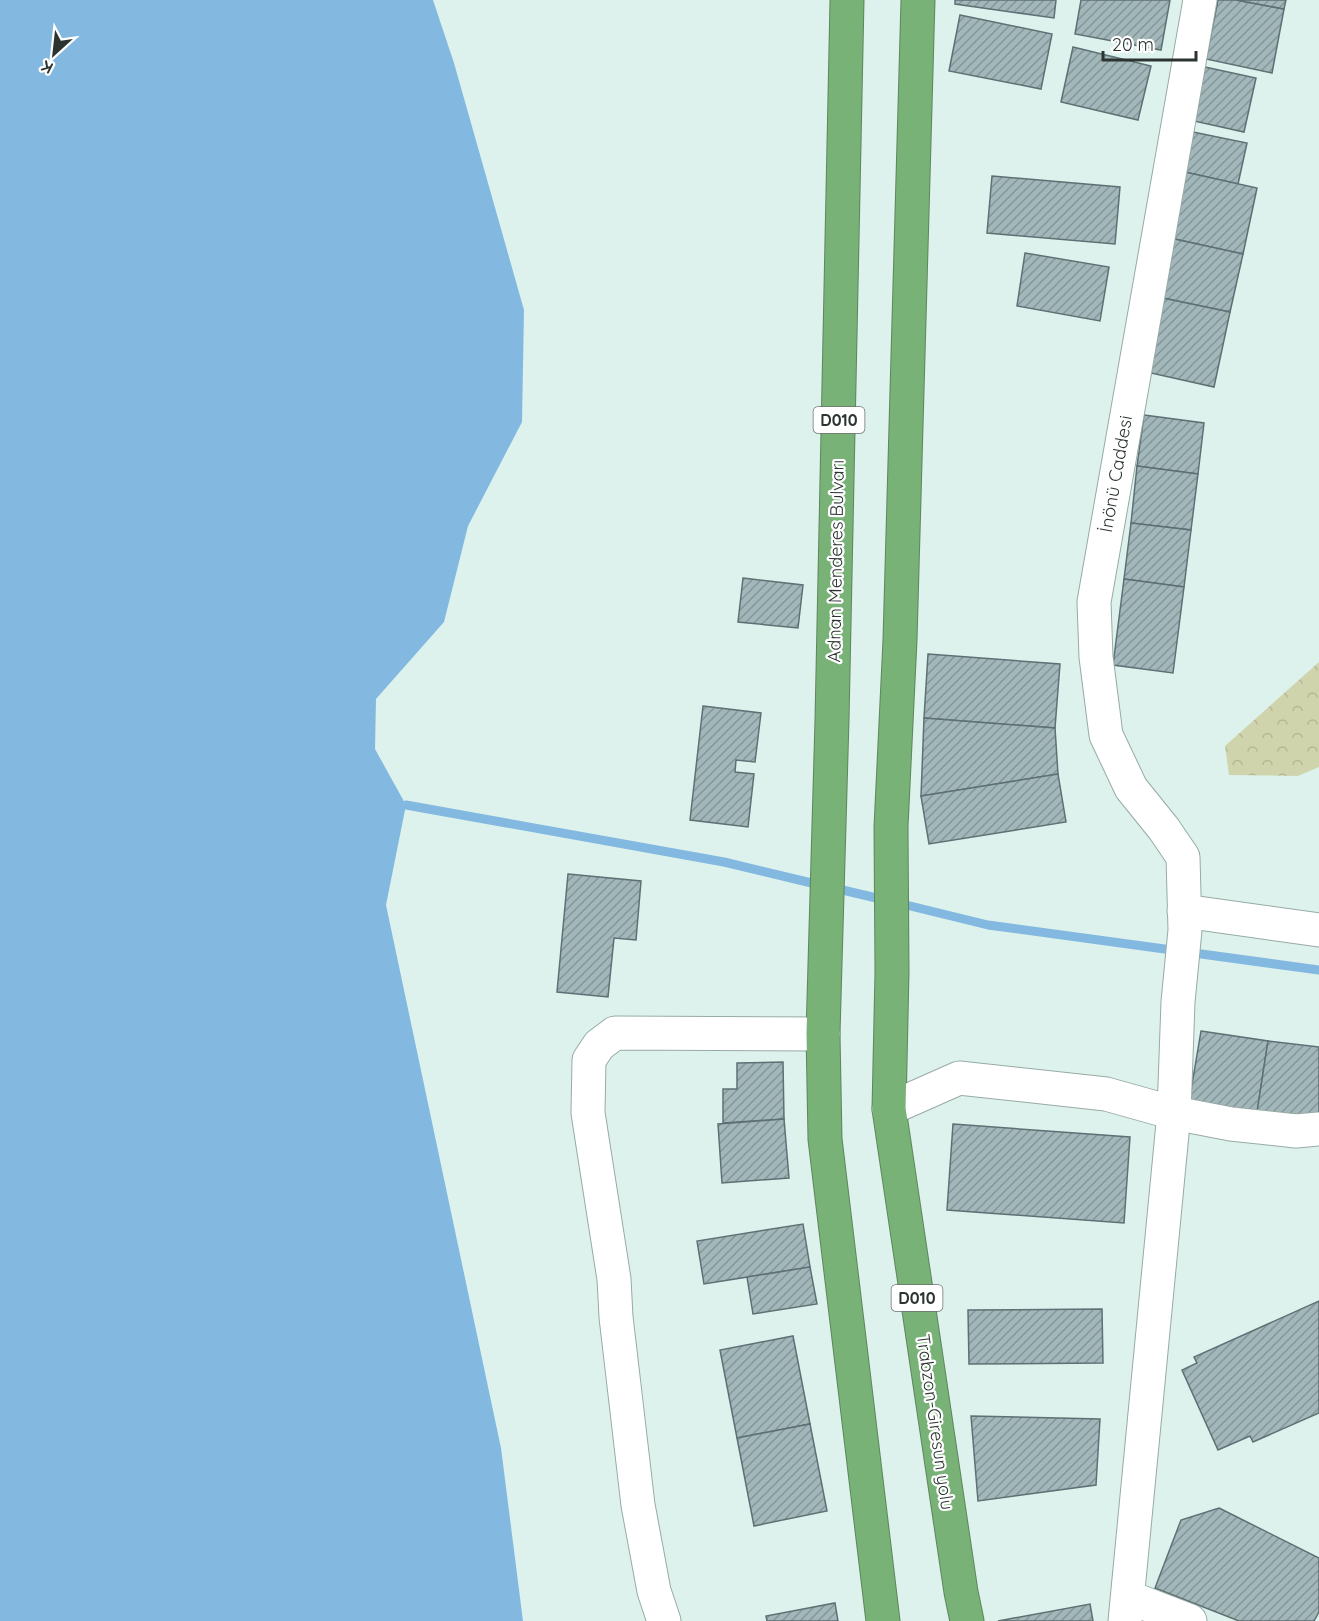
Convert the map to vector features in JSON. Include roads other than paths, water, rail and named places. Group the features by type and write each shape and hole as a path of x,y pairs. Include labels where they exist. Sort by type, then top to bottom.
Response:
{"highway":[{"name":"Adnan Menderes Bulvarı","path":"823,1034 848,0"},
{"name":"Trabzon-Giresun yolu","path":"918,0 900,640 891,827 892,972 889,1109 957,1569 967,1621"},
{"name":"D010","path":"823,1034 825,1139 883,1621"}],"street":[{"name":"İnönü Caddesi","path":"1126,1609 1174,1113 1178,1002 1185,921 1183,857 1131,788 1106,735 1096,657 1094,603 1200,0"},
{"path":"1185,921 1319,930"},
{"path":"664,1621 654,1590 638,1505 616,1317 614,1279 588,1113 589,1060 599,1045 615,1033 823,1034"},
{"path":"889,1109 959,1078 1106,1094 1174,1113 1253,1126 1296,1131 1319,1129"},
{"path":"1126,1609 1190,1621"}],"water":[{"path":"0,0 433,0 454,63 524,310 522,422 468,526 444,622 376,699 375,749 406,805 386,905 501,1448 523,1621 0,1621"}],"waterway":[{"path":"406,805 724,862 820,885"},
{"path":"834,888 885,900"},
{"path":"898,903 988,925 1319,970"}]}
